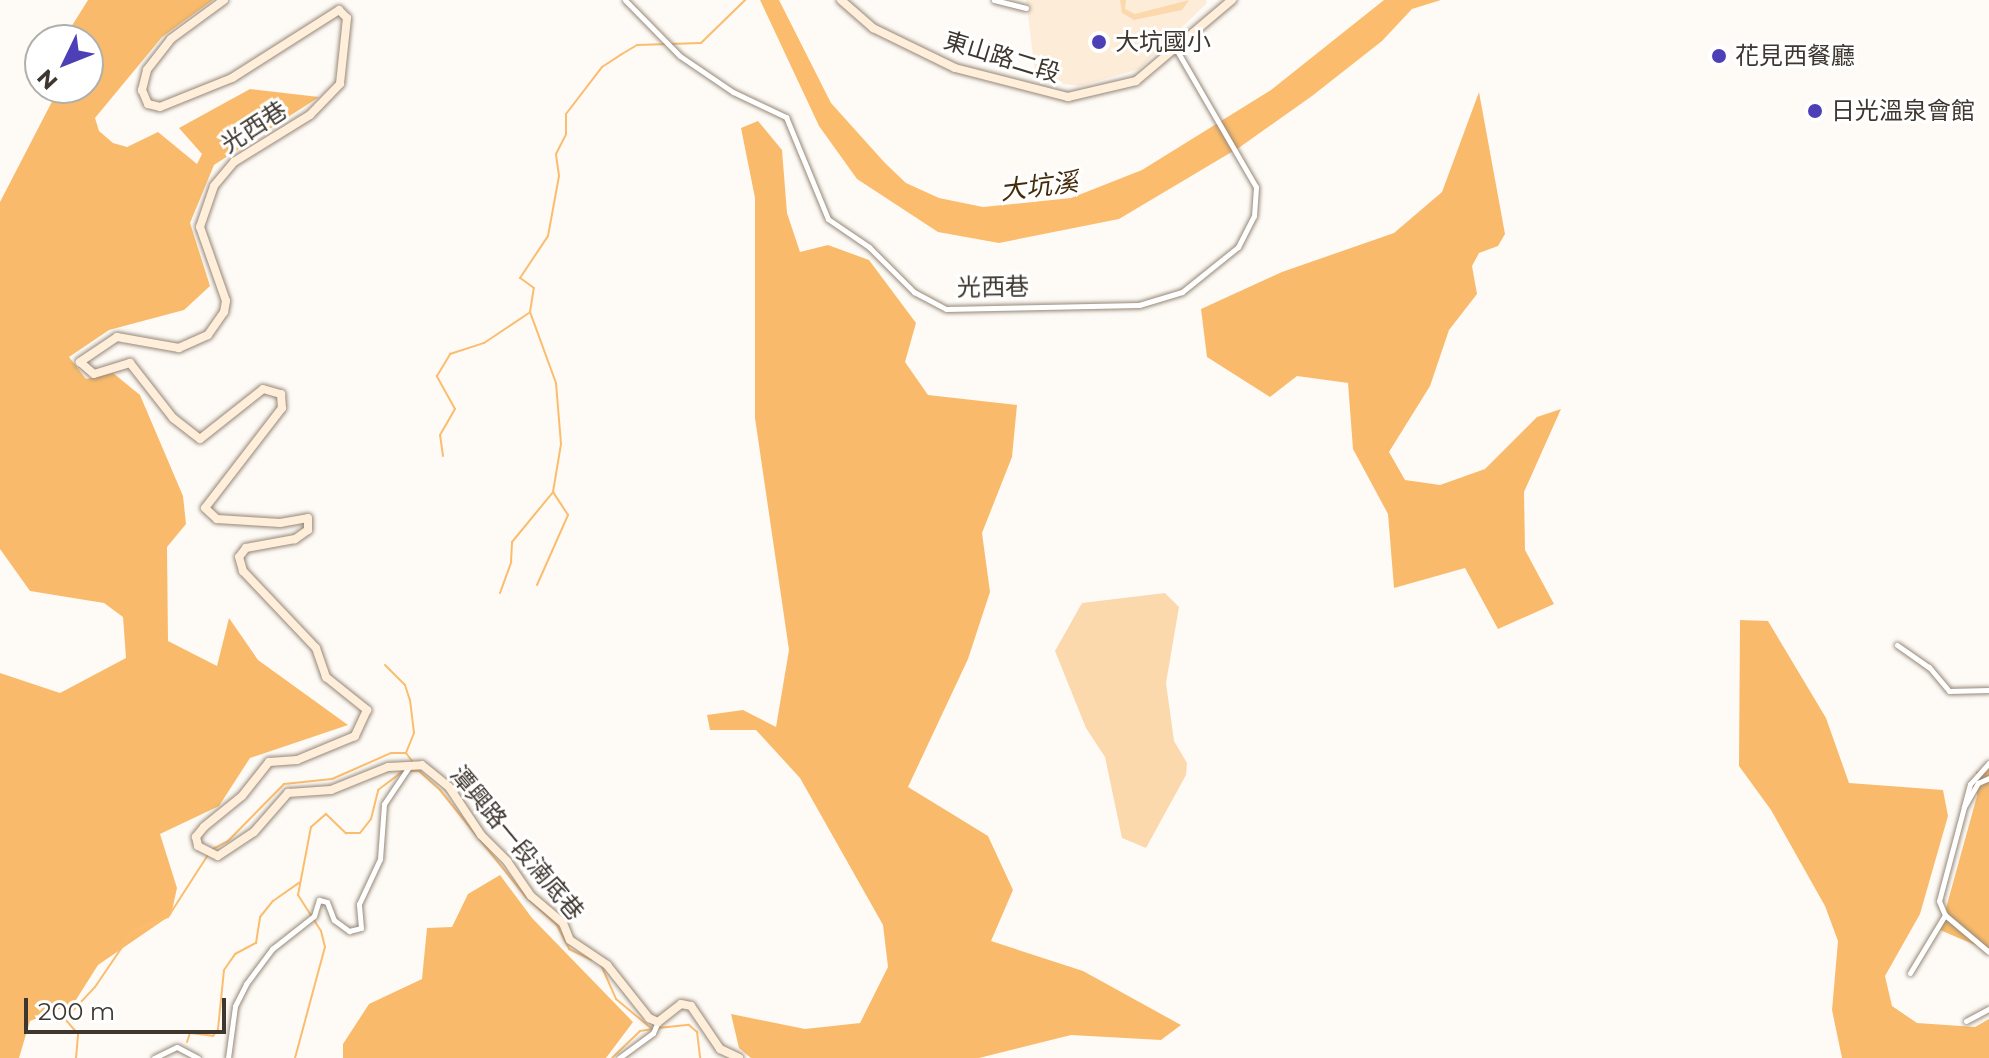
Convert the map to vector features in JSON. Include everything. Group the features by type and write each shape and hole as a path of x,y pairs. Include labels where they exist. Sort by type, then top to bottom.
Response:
{"street":[{"name":"光西巷","path":"224,0 171,39 147,70 142,90 148,104 160,107 232,78 339,10 347,18 340,84 310,115 234,162 214,186 200,227 226,301 224,312 208,335 192,346 179,348 117,337 80,362 94,374 130,363 173,418 200,439 263,389 281,394 282,408 205,508 217,519 280,523 308,518 308,530 295,539 246,548 239,557 243,571 316,648 326,677 367,710 355,736 297,760 269,762 242,796 204,827 196,837 198,846 218,856 254,832 288,793 331,790 410,763"},
{"name":"光西巷","path":"625,0 680,56 733,92 786,117 828,219 869,247 914,292 946,309 1139,305 1182,292 1223,262 1251,225 1258,203 1256,187 1205,107 1176,49"},
{"name":"東山路二段","path":"841,0 873,28 955,68 1068,97 1136,81 1232,0"},
{"path":"994,0 1026,8"},
{"path":"1214,0 1219,11"},
{"path":"1897,645 1929,667 1949,691 1989,690"},
{"path":"228,1058 235,1006 246,984 272,949 314,916 319,900 327,902 334,920 349,931 356,933 361,928 359,904 380,859 384,804 410,763"},
{"name":"潭興路一段湳底巷","path":"410,763 422,765 449,787 481,835 531,896 563,923 570,940 607,965 658,1022"},
{"path":"1989,763 1970,784 1939,901 1945,915 1989,952"},
{"path":"1964,807 1978,783 1989,778"},
{"path":"1910,973 1945,915"},
{"path":"619,1058 653,1033 658,1022 681,1004 691,1006 720,1049 739,1058"},
{"path":"1966,1021 1989,1009"},
{"path":"154,1058 177,1047 198,1058"}],"shaded area":[{"path":"88,0 213,0 162,37 95,118 99,131 113,143 127,147 158,132 197,164 202,154 179,128 250,89 319,97 214,165 190,223 210,286 184,310 109,330 69,357 86,379 113,373 140,395 183,496 186,524 167,547 168,641 217,666 229,618 258,660 348,725 250,758 219,806 160,834 177,888 171,915 98,965 74,1003 30,1021 19,1058 0,1058 0,673 60,693 126,658 123,617 104,603 30,591 0,549 0,202 51,104 104,104 104,24 73,24"},
{"path":"760,0 779,0 831,103 906,183 939,198 983,207 1071,198 1142,170 1271,90 1384,0 1441,0 1412,9 1382,41 1312,96 1240,147 1119,219 999,243 938,232 857,179 819,126"},
{"name":"大坑國小","path":"1026,0 1206,0 1207,3 1139,69 1080,86 1036,80"},
{"path":"1120,0 1126,0 1125,9 1135,14 1189,0 1182,10 1134,20 1122,13"},
{"path":"1479,92 1505,234 1498,246 1479,253 1472,266 1477,294 1449,330 1430,386 1389,452 1405,480 1440,485 1485,469 1537,417 1561,409 1524,492 1525,550 1554,604 1498,629 1465,568 1394,588 1388,514 1353,449 1348,383 1297,376 1270,397 1207,357 1201,309 1282,272 1394,233 1442,192"},
{"path":"758,121 782,150 787,213 800,252 828,245 869,260 916,323 905,362 928,395 1017,405 1012,457 982,533 990,592 968,659 908,787 988,836 1013,890 991,941 1083,971 1181,1025 1161,1040 1071,1035 979,1058 751,1058 739,1048 731,1014 805,1029 860,1023 888,967 883,925 800,778 756,730 710,730 707,715 743,710 776,727 789,650 755,418 755,198 741,128"},
{"path":"1165,593 1179,607 1166,683 1174,741 1187,763 1186,775 1146,848 1122,838 1105,757 1086,728 1055,651 1082,603"},
{"path":"1740,620 1768,621 1826,718 1849,783 1943,790 1948,816 1920,914 1885,976 1892,1006 1917,1023 1975,1027 1989,1019 1989,1058 1842,1058 1832,1010 1838,941 1825,906 1771,810 1739,766"},
{"path":"1989,766 1989,951 1940,930 1977,796 1976,772"},
{"path":"500,875 532,918 633,1022 606,1058 343,1058 343,1044 369,1004 422,979 427,928 452,927 468,894"}],"waterway":[{"path":"500,593 511,562 512,542 553,492 561,444 556,383 530,312 534,288 520,278 548,236 559,176 556,154 566,134 566,114 602,67 622,54 637,45 701,43 745,0"},
{"path":"443,456 440,435 455,409 437,376 450,354 484,343 529,313"},
{"path":"537,585 568,515 553,492"},
{"path":"385,665 405,685 410,700 414,733 406,753"},
{"path":"211,850 228,841 284,784 332,779 391,753 406,753 412,761"},
{"path":"295,1058 325,947 321,931 298,895 311,827 326,814 346,833 360,833 371,819 378,790 403,771"},
{"path":"410,771 419,771 440,790 526,897 557,925 569,949 592,960"},
{"path":"76,1058 78,1034 65,1019 95,987 133,931 168,917 208,855"},
{"path":"187,1042 190,1033 213,1036 218,1029 224,970 235,954 256,943 260,917 273,901 299,883"},
{"path":"601,965 616,999 652,1029"},
{"path":"658,1028 689,1025 697,1032 700,1058"},
{"path":"612,1058 640,1031 652,1029"}],"place":[{"name":"大坑國小","path":"1099,42"},
{"name":"花見西餐廳","path":"1719,56"},
{"name":"日光溫泉會館","path":"1815,111"}],"water label":[{"name":"大坑溪","path":"1039,187"}]}
